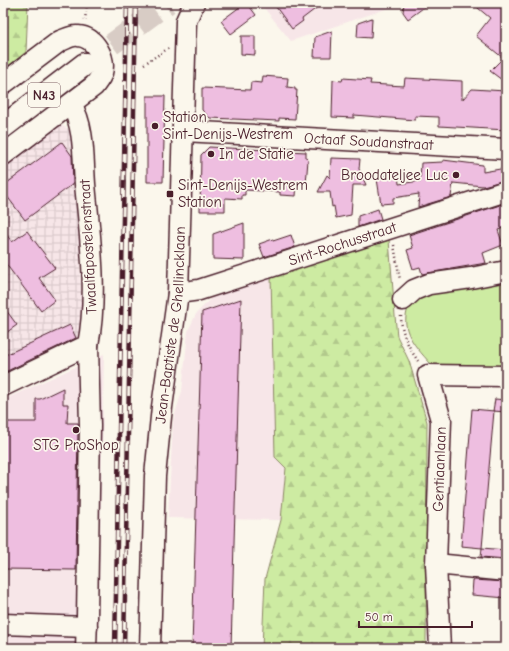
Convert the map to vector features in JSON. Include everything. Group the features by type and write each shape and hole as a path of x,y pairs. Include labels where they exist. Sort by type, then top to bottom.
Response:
{"main road":[{"name":"N43","path":"3,108 81,58 3,126"}],"street":[{"name":"Jean-Baptiste de Ghellincklaan","path":"150,648 155,476 162,408 178,293 186,21 194,3"},
{"path":"3,84 60,41 70,37 79,36 89,39 98,47 104,62 102,74 94,86 3,155"},
{"name":"Twaalfapostelenstraat","path":"71,104 78,120 82,137 93,296 91,331 88,345 90,426 86,648"},
{"name":"Octaaf Soudanstraat","path":"183,131 506,149"},
{"name":"Sint-Rochusstraat","path":"178,293 199,290 506,191"},
{"path":"403,300 414,290 429,284 506,271"},
{"path":"3,386 88,345"},
{"name":"Gentiaanlaan","path":"440,648 436,564 441,420 428,375 506,376"},
{"path":"436,564 506,571"},
{"path":"3,624 87,627"}],"path":[{"path":"144,64 164,50"}],"shaded area":[{"path":"260,3 397,3 392,7 291,41"},
{"path":"58,124 71,130 76,155 83,339 3,377 3,165"},
{"path":"271,275 275,457 286,467 281,520 168,518 173,421 182,391 188,331 196,314 215,294"},
{"path":"104,354 98,648 3,648 3,400"}],"green space":[{"path":"3,3 28,3 26,52 3,70"},
{"path":"389,240 397,336 409,361 427,422 426,648 262,648 265,579 281,520 286,468 275,457 271,275"},
{"path":"506,278 506,368 431,364 412,341 408,333 406,316 408,307 414,297"}],"building":[{"path":"247,3 256,15 231,34 221,21"},
{"path":"273,3 323,3 302,19 303,21 292,29"},
{"path":"404,3 430,3 408,19 403,12"},
{"path":"472,3 501,3 506,7 506,83 490,71 503,58 476,36 490,18"},
{"path":"372,18 371,38 357,37 358,23"},
{"path":"332,31 331,57 314,57 315,37"},
{"path":"241,36 255,36 255,55 241,54"},
{"path":"263,76 288,78 287,87 295,88 295,90 297,90 295,119 279,118 279,121 210,118 202,110 202,88 250,90 251,82 262,83"},
{"path":"343,78 371,80 370,84 404,86 405,78 462,81 462,100 472,89 506,91 506,130 439,126 439,117 415,116 415,120 354,115 354,118 332,117 333,80 342,81"},
{"name":"Station Sint-Denijs-Westrem","path":"147,96 165,96 163,182 147,182"},
{"path":"62,142 72,156 73,184 25,220 3,191 3,186"},
{"path":"209,147 306,152 306,158 308,160 306,184 297,183 296,196 280,195 280,192 245,190 245,195 242,195 242,199 225,198 225,211 200,211 201,155"},
{"path":"331,158 360,159 359,169 366,185 353,185 351,215 336,218 334,206 332,207 330,192 318,192 327,175 330,178"},
{"path":"443,160 483,165 483,172 506,168 506,180 483,186 453,183 451,197 418,207 419,194 393,198 393,203 381,204 377,179 385,178 385,175 398,173 399,184 420,181 421,163 443,162"},
{"path":"506,203 506,227 498,230 503,245 483,253 486,263 422,274 420,267 413,269 407,250 413,248 409,235"},
{"path":"378,209 381,219 358,227 358,216"},
{"path":"244,223 244,260 213,259 213,234"},
{"path":"3,230 12,242 27,231 55,268 39,278 55,300 41,311 3,260"},
{"path":"291,235 295,247 264,257 259,244"},
{"path":"241,299 231,648 192,648 202,312"},
{"path":"3,306 17,325 3,335"},
{"path":"70,325 76,338 3,373 3,356"},
{"path":"63,388 63,404 68,404 67,423 78,423 76,570 3,569 4,422 36,422 36,399 40,399"},
{"path":"495,399 506,400 506,412 493,411"},
{"path":"472,409 494,411 482,548 461,546"},
{"path":"482,548 506,550 506,559 481,557"},
{"path":"473,580 506,582 506,598 472,595"}],"tunnel":[{"path":"85,64 168,3"}],"railway":[{"path":"115,648 127,3"},
{"path":"124,648 136,3"}],"place":[{"name":"Station Sint-Denijs-Westrem","path":"155,126"},
{"name":"In de Statie","path":"211,154"},
{"name":"Broodateljee Luc","path":"456,175"},
{"name":"Sint-Denijs-Westrem Station","path":"170,194"},
{"name":"STG ProShop","path":"76,430"}]}
